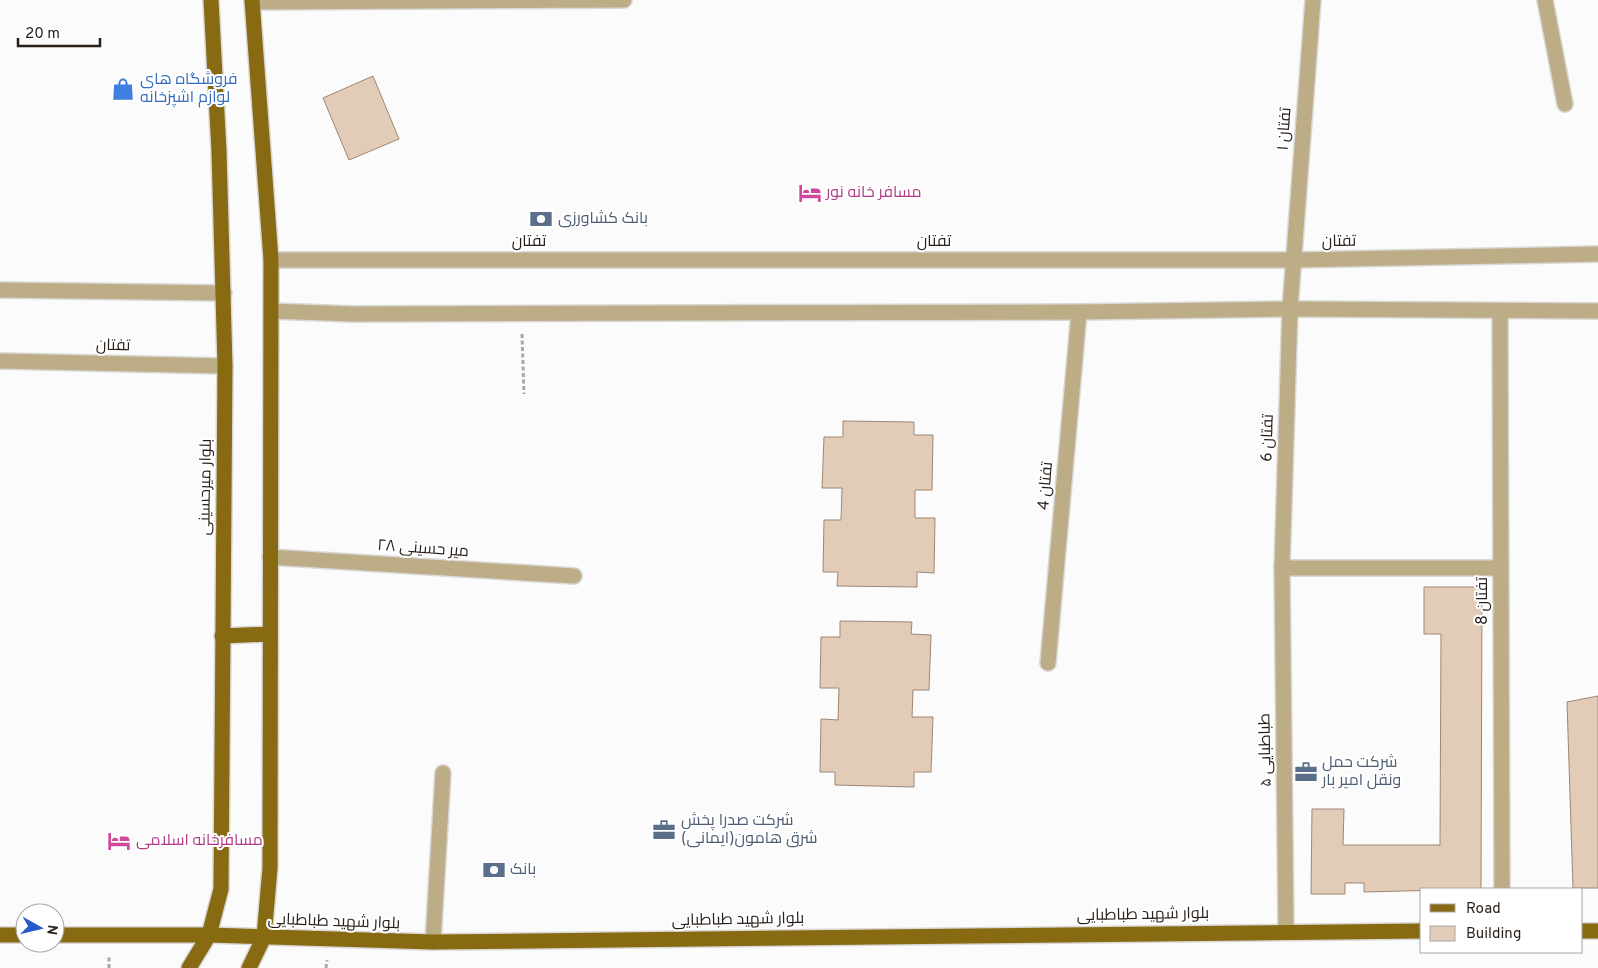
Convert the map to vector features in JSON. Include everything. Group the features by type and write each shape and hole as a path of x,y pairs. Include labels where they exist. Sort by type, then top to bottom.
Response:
{"main road":[{"name":"بلوار میرحسینی","path":"189,968 209,935 221,889 225,366 224,294 211,0"},
{"path":"249,968 264,937 270,868 271,260 252,1"},
{"path":"222,636 270,634"},
{"name":"بلوار شهید طباطبایی","path":"65,935 209,935 433,942 1420,931"},
{"path":"1583,931 1598,931"},
{"path":"0,935 15,935"}],"street":[{"path":"252,1 624,0"},
{"name":"تفتان ۱","path":"1290,309 1313,0"},
{"path":"1545,0 1565,104"},
{"name":"تفتان","path":"271,260 1293,260 1598,254"},
{"path":"0,290 224,294"},
{"path":"271,311 352,314 1079,312 1290,309 1500,312 1598,311"},
{"name":"تفتان 6","path":"1282,568 1290,309"},
{"name":"تفتان 4","path":"1048,663 1079,312"},
{"name":"تفتان 8","path":"1500,312 1502,888"},
{"name":"تفتان","path":"0,361 225,366"},
{"name":"میر حسینی ۲۸","path":"270,557 574,576"},
{"path":"1282,568 1501,568"},
{"name":"طباطبایی ۵","path":"1282,568 1286,931"},
{"path":"433,942 443,773"}],"path":[{"path":"521,313 524,394"}],"building":[{"path":"373,76 399,139 349,160 323,98"},
{"path":"843,421 914,422 914,435 933,435 932,490 915,490 915,518 935,518 934,573 917,572 917,587 837,586 838,572 823,572 824,520 841,520 842,488 822,488 824,437 843,437"},
{"path":"1424,587 1482,587 1481,888 1420,888 1420,891 1364,892 1364,883 1345,883 1345,894 1311,894 1312,809 1344,809 1343,845 1440,845 1441,634 1424,634"},
{"path":"840,621 912,622 911,634 931,635 929,690 913,690 912,717 933,717 931,772 914,772 914,787 835,785 835,772 820,772 821,719 838,720 839,688 820,688 821,637 840,637"},
{"path":"1598,696 1598,888 1573,888 1567,702"}],"place":[{"name":"فروشگاه های لوازم اشپزخانه","path":"123,89"},
{"name":"مسافر خانه نور","path":"810,193"},
{"name":"بانک کشاورزی","path":"541,219"},
{"name":"شرکت حمل ونقل امیر بار","path":"1306,772"},
{"name":"شرکت صدرا پخش شرق هامون(ایمانی)","path":"664,830"},
{"name":"مسافرخانه اسلامی","path":"119,841"},
{"name":"بانک","path":"494,870"}]}
